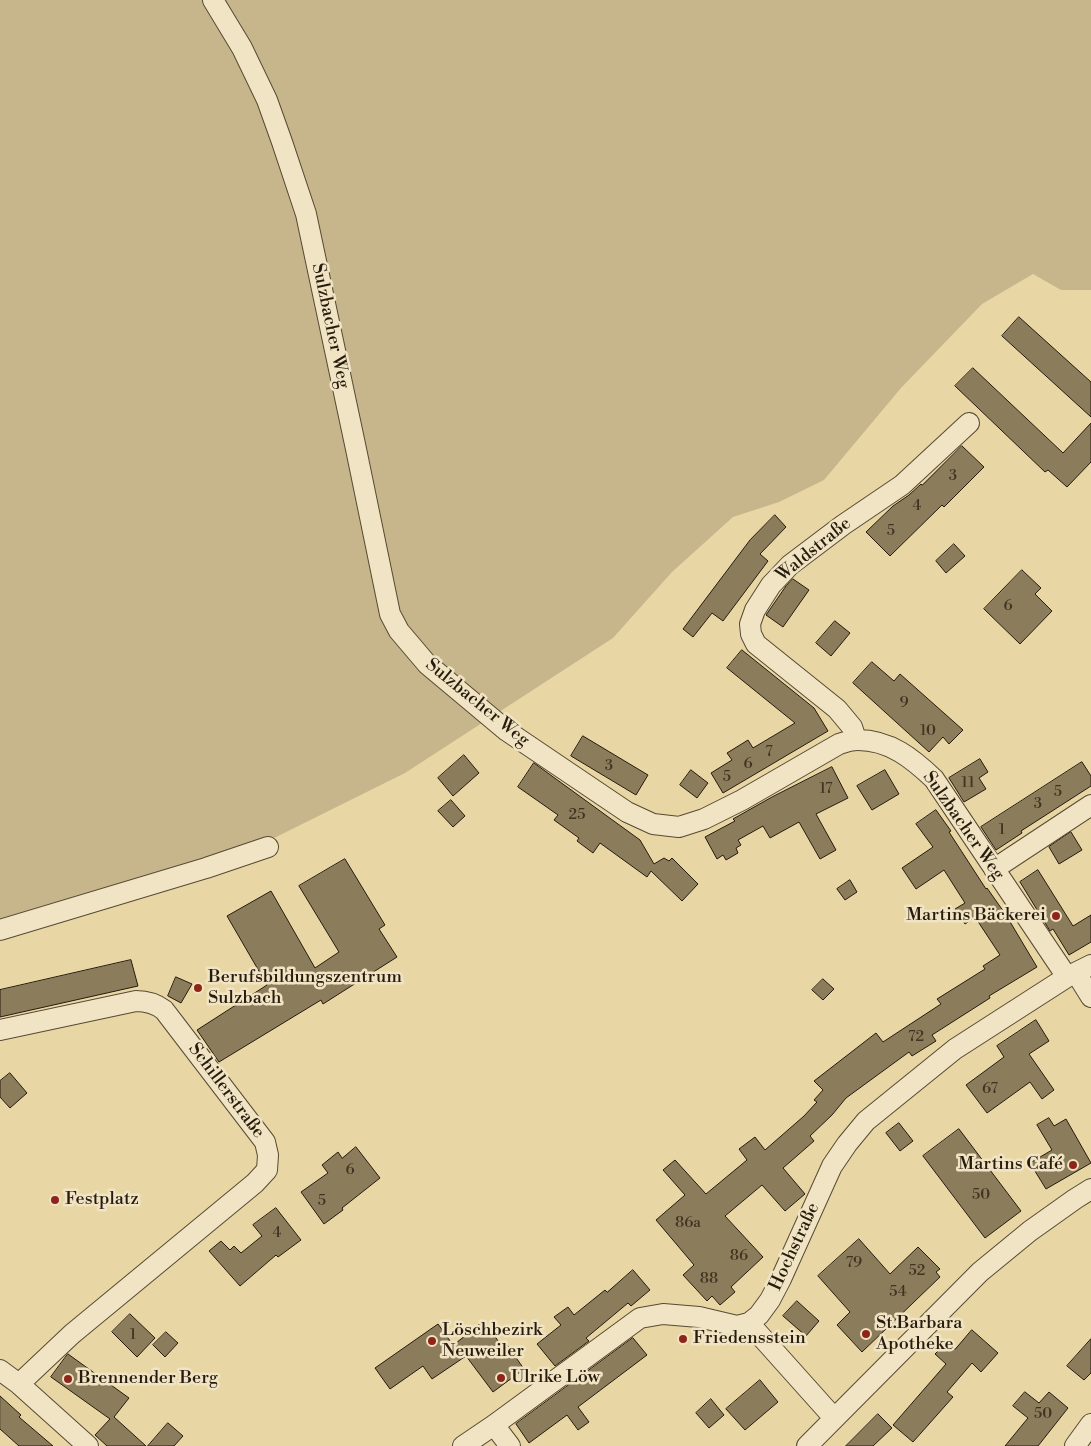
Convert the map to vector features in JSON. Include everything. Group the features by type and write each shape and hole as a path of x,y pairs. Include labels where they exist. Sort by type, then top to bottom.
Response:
{"street":[{"name":"Sulzbacher Weg","path":"213,0 242,48 267,100 306,214 390,614 399,631 427,664 507,731 627,812 653,824 679,827 704,819 742,800 839,744 856,740 875,741 897,750 915,761 934,779 994,869 1078,972 1091,997"},
{"name":"Waldstraße","path":"856,740 852,727 838,709 756,644 751,634 750,624 755,610 771,585 790,565 816,544 902,485 969,422"},
{"path":"994,869 1091,805"},
{"path":"0,930 206,868 268,847"},
{"name":"Hochstraße","path":"749,1323 759,1315 770,1300 832,1166 866,1121 955,1048 1078,972"},
{"name":"Schillerstraße","path":"0,1030 136,1001 147,1001 157,1004 164,1010 265,1142 268,1155 266,1170 255,1183 72,1334 19,1384"},
{"path":"806,1446 980,1272 1030,1231 1075,1198 1091,1189"},
{"path":"463,1446 640,1318 663,1314 699,1317 737,1326 749,1323 834,1418"},
{"path":"0,1370 19,1384 88,1446"},
{"path":"1075,1446 1091,1424"},
{"path":"494,1425 510,1446"}],"shaded area":[{"path":"0,0 1091,0 1091,290 1061,290 1033,274 982,304 901,388 824,480 779,502 733,517 672,572 613,638 405,773 262,844 0,923"}],"building":[{"path":"1019,317 1091,382 1091,417 1002,336"},
{"path":"973,368 1063,453 1091,423 1091,462 1067,487 1048,470 1045,472 955,386"},
{"path":"962,446 984,467 944,507 942,505 890,556 866,532 893,506 922,485"},
{"path":"775,515 786,527 760,554 768,561 723,621 712,613 693,637 683,629 750,540"},
{"path":"954,544 965,556 946,573 936,561"},
{"path":"1022,570 1041,588 1035,594 1052,611 1020,644 984,609"},
{"path":"793,579 809,590 783,627 766,615"},
{"path":"835,621 850,633 831,656 816,643"},
{"path":"742,650 814,708 828,731 723,793 711,773 732,760 727,753 748,740 753,748 795,723 727,668"},
{"path":"872,662 894,681 900,674 963,730 949,744 943,737 929,752 853,683"},
{"path":"583,736 648,775 636,795 571,756"},
{"path":"464,755 479,773 453,796 438,778"},
{"path":"980,759 988,772 979,778 986,789 964,802 949,778"},
{"path":"1082,762 1091,776 1091,786 1021,831 1022,833 996,850 981,827"},
{"path":"534,763 640,840 654,864 664,858 669,861 672,858 698,884 682,901 651,871 647,877 600,843 593,853 577,841 579,838 554,820 558,815 518,787"},
{"path":"832,767 848,798 816,814 836,850 820,859 799,822 770,838 763,826 738,840 741,845 736,848 738,853 726,860 723,855 717,859 705,837 735,821 733,819 772,797"},
{"path":"691,770 708,783 697,798 680,785"},
{"path":"885,770 899,794 872,810 857,786"},
{"path":"451,800 465,816 453,827 438,811"},
{"path":"936,810 986,889 1006,915 1037,967 989,996 990,998 932,1035 936,1041 912,1056 909,1052 846,1098 832,1115 810,1136 814,1141 783,1168 805,1194 785,1211 762,1185 725,1216 763,1257 731,1287 735,1292 720,1305 712,1296 707,1301 683,1275 694,1265 656,1220 685,1195 663,1170 675,1160 706,1194 747,1160 739,1149 755,1137 765,1150 804,1116 817,1102 814,1100 823,1090 814,1081 876,1033 883,1042 941,1004 937,999 985,969 983,966 1000,955 975,917 965,924 955,909 965,903 944,870 916,889 902,868 933,847 916,824"},
{"path":"1071,832 1082,850 1059,864 1049,847"},
{"path":"345,859 385,925 379,929 397,957 323,1004 321,1000 219,1062 197,1030 267,985 227,916 271,891 315,968 339,952 299,886"},
{"path":"1038,870 1073,926 1091,915 1091,942 1069,955 1053,929 1050,931 1020,882"},
{"path":"850,880 857,892 845,900 837,889"},
{"path":"131,960 138,986 0,1017 0,990"},
{"path":"176,977 192,984 181,1003 168,996"},
{"path":"823,979 834,989 823,1000 812,990"},
{"path":"1036,1020 1049,1041 1029,1054 1054,1090 1042,1099 1030,1082 987,1113 966,1085 1004,1057 997,1046"},
{"path":"10,1073 27,1093 10,1108 0,1097 0,1081"},
{"path":"1049,1118 1054,1126 1066,1119 1091,1163 1046,1189 1030,1163 1052,1150 1037,1125"},
{"path":"899,1123 913,1141 900,1151 886,1133"},
{"path":"959,1129 1021,1211 985,1238 923,1156"},
{"path":"356,1147 380,1178 324,1224 301,1192 328,1173 322,1165 338,1152 342,1158"},
{"path":"276,1208 301,1240 278,1257 276,1255 240,1286 209,1251 221,1241 230,1250 234,1246 241,1253 262,1236 253,1225"},
{"path":"859,1239 890,1274 918,1247 940,1269 936,1272 940,1277 862,1352 837,1325 850,1312 818,1276"},
{"path":"633,1270 650,1290 631,1306 628,1303 586,1338 589,1341 555,1366 537,1344 561,1325 554,1317 568,1307 574,1315 605,1290 607,1292"},
{"path":"797,1301 819,1321 806,1336 783,1316"},
{"path":"130,1314 155,1338 137,1357 112,1332"},
{"path":"484,1321 501,1345 505,1342 524,1369 493,1392 466,1356 432,1379 423,1366 390,1389 375,1368 438,1324 453,1345"},
{"path":"972,1330 998,1353 981,1372 972,1363 947,1392 953,1397 913,1442 893,1425 946,1364 935,1354 947,1342 955,1349"},
{"path":"166,1332 178,1343 165,1357 153,1345"},
{"path":"633,1338 647,1355 578,1407 589,1422 578,1430 567,1415 529,1443 516,1424"},
{"path":"1091,1339 1091,1373 1084,1380 1067,1366"},
{"path":"68,1354 129,1398 114,1417 146,1446 107,1446 95,1435 110,1419 51,1377"},
{"path":"760,1380 778,1402 745,1430 726,1409"},
{"path":"1025,1392 1039,1403 1049,1392 1068,1408 1038,1446 1005,1446 1028,1418 1013,1406"},
{"path":"0,1396 21,1415 19,1417 53,1446 19,1446 0,1429"},
{"path":"711,1399 724,1415 709,1428 696,1413"},
{"path":"878,1414 892,1428 873,1446 846,1446"},
{"path":"168,1423 183,1436 174,1446 148,1446"}],"place":[{"name":"Martins Bäckerei","path":"1056,916"},
{"name":"Berufsbildungszentrum Sulzbach","path":"198,988"},
{"name":"Martins Café","path":"1073,1165"},
{"name":"Festplatz","path":"55,1200"},
{"name":"St.Barbara Apotheke","path":"866,1334"},
{"name":"Friedensstein","path":"683,1339"},
{"name":"Löschbezirk Neuweiler","path":"432,1341"},
{"name":"Ulrike Löw","path":"501,1378"},
{"name":"Brennender Berg","path":"68,1379"}]}
